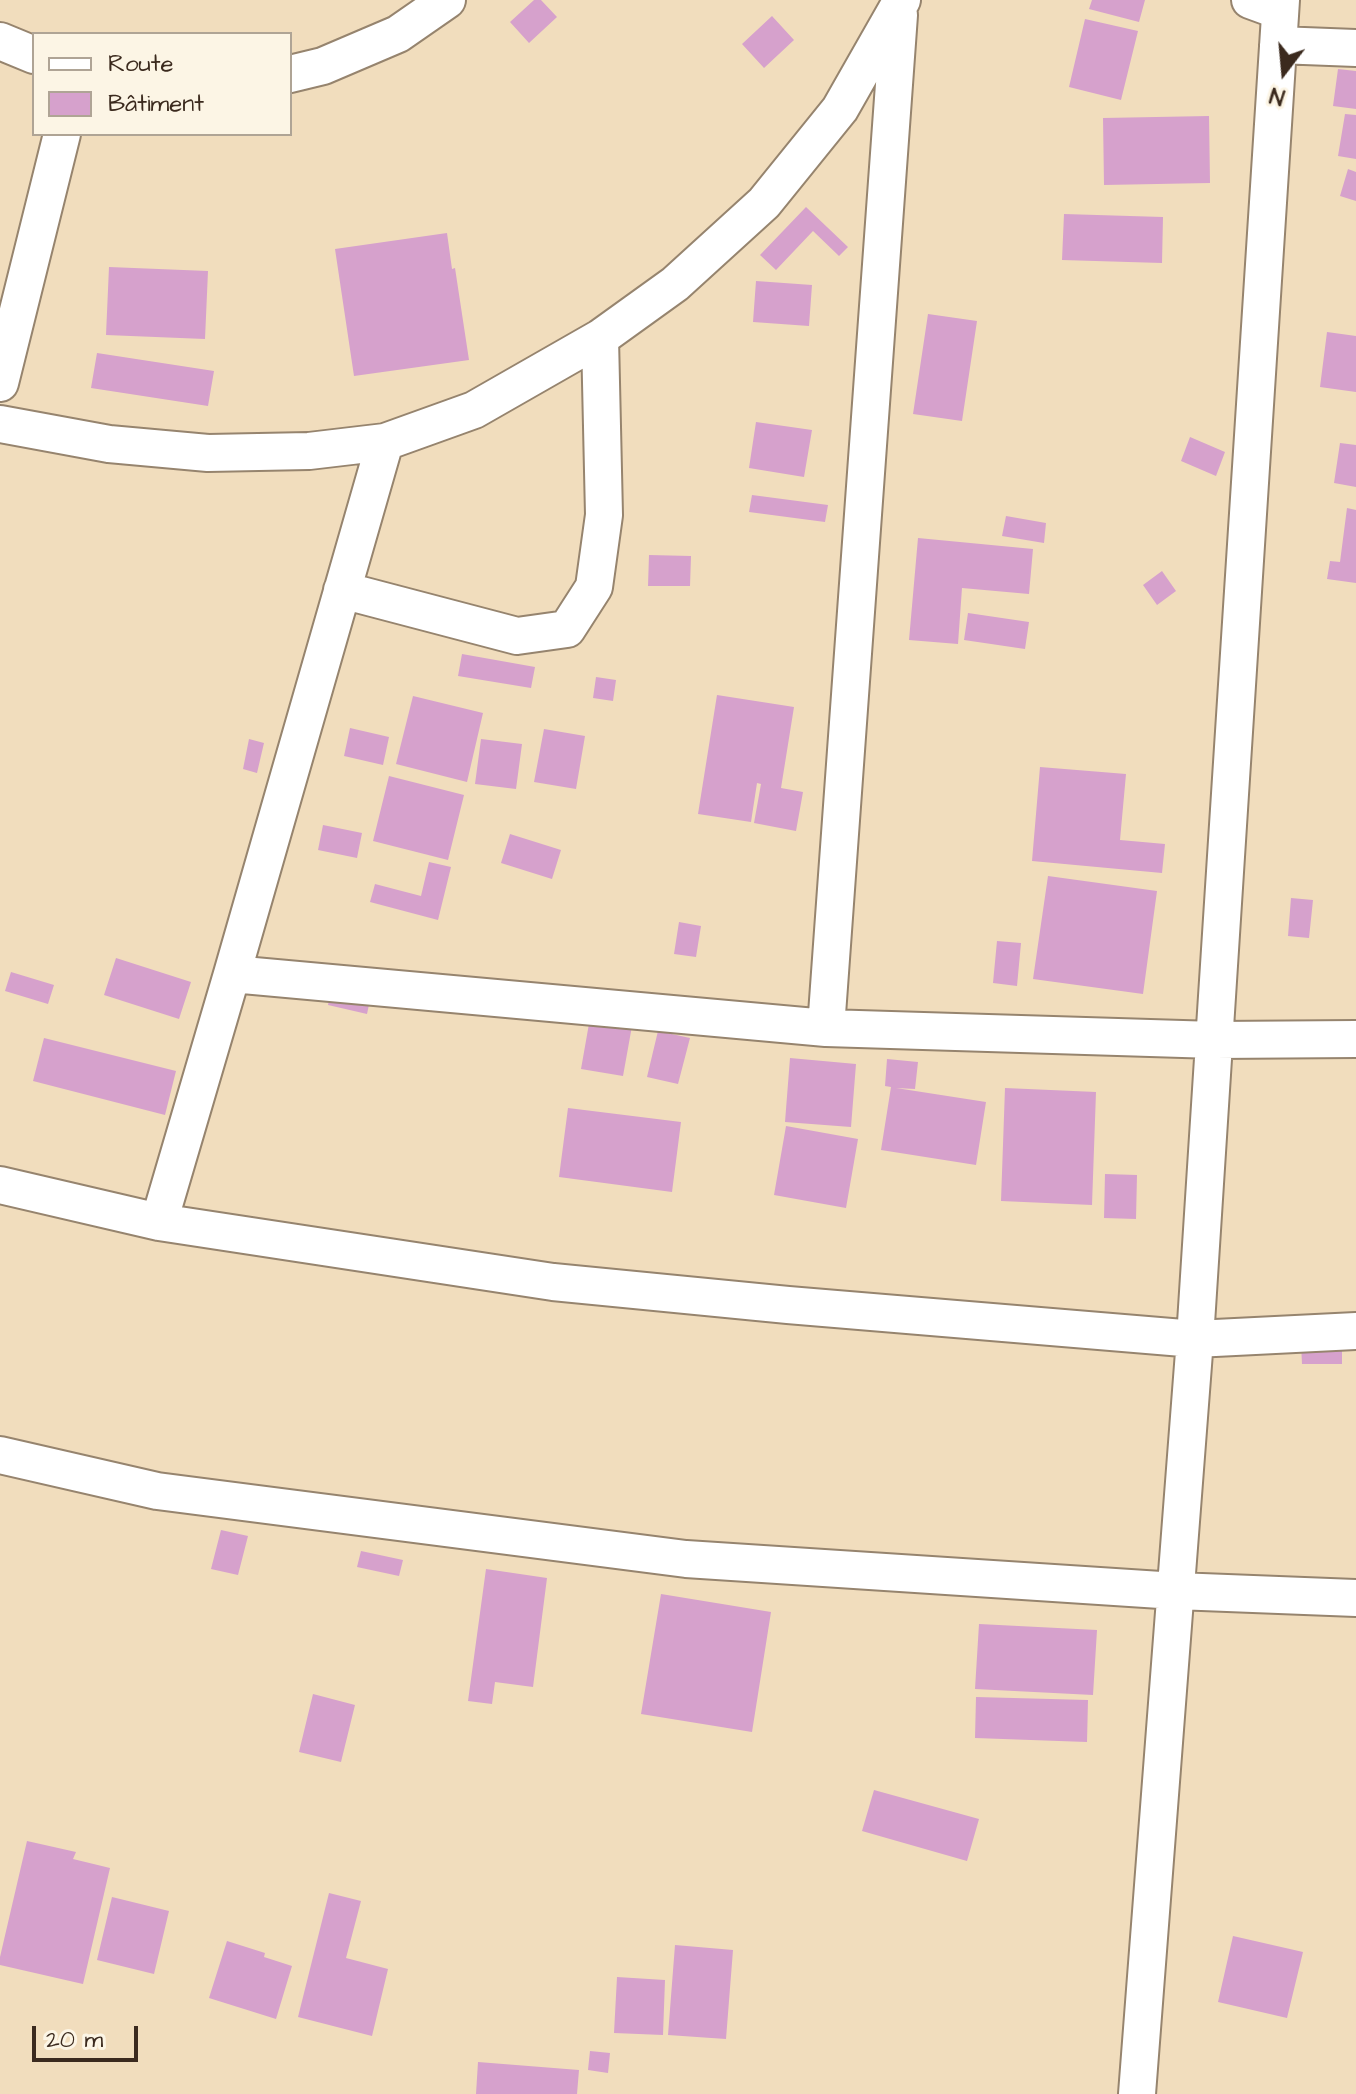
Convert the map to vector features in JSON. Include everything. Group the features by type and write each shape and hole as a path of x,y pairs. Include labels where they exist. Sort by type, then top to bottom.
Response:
{"street":[{"path":"292,74 323,66 398,34 447,0"},
{"path":"0,424 109,444 208,453 309,451 385,442 474,410 600,338 675,284 764,203 840,109 901,3"},
{"path":"826,1028 901,3"},
{"path":"1137,2094 1215,1040 1272,14 1356,48"},
{"path":"0,41 32,54"},
{"path":"0,383 62,136"},
{"path":"342,590 517,636 567,629 594,587 604,515 600,338"},
{"path":"159,1222 385,442"},
{"path":"232,974 826,1028 1215,1040 1356,1039"},
{"path":"0,1185 159,1222 553,1282 1195,1339 1356,1331"},
{"path":"0,1455 157,1491 686,1559 1176,1591 1356,1598"}],"building":[{"path":"534,0 541,0 557,17 529,43 510,22"},
{"path":"1092,0 1145,0 1139,22 1089,9"},
{"path":"772,16 794,40 764,68 742,44"},
{"path":"1085,19 1138,31 1121,100 1069,87"},
{"path":"1338,69 1356,71 1356,109 1333,106"},
{"path":"1345,114 1356,115 1356,159 1338,156"},
{"path":"1209,116 1210,183 1104,185 1103,118"},
{"path":"1348,169 1356,172 1356,201 1340,196"},
{"path":"806,207 848,247 839,256 813,231 776,270 760,255"},
{"path":"1064,214 1163,217 1162,263 1062,260"},
{"path":"447,233 469,360 354,376 335,249"},
{"path":"109,267 208,271 205,339 106,335"},
{"path":"756,281 812,285 809,326 753,322"},
{"path":"928,314 977,321 962,421 913,414"},
{"path":"1327,332 1356,336 1356,392 1320,387"},
{"path":"97,353 214,371 208,406 91,388"},
{"path":"756,422 812,430 804,477 749,468"},
{"path":"1190,437 1225,452 1216,476 1181,461"},
{"path":"1340,443 1356,445 1356,487 1334,483"},
{"path":"752,495 828,505 825,522 749,512"},
{"path":"1347,508 1356,510 1356,583 1327,579 1330,561 1340,562"},
{"path":"1006,516 1046,523 1044,543 1002,536"},
{"path":"918,538 1033,549 1029,594 962,588 958,644 909,640"},
{"path":"649,555 691,556 690,586 648,586"},
{"path":"1162,571 1176,591 1157,605 1143,585"},
{"path":"968,613 1029,622 1025,649 964,640"},
{"path":"462,654 535,667 531,688 458,676"},
{"path":"596,677 616,680 613,701 593,698"},
{"path":"717,695 794,707 781,788 803,792 796,831 754,823 761,784 757,783 751,822 698,814"},
{"path":"413,696 483,713 467,782 396,764"},
{"path":"350,728 389,737 383,765 344,756"},
{"path":"544,729 585,736 576,789 534,782"},
{"path":"249,739 264,743 257,773 243,769"},
{"path":"481,739 522,744 516,789 475,784"},
{"path":"1040,767 1126,774 1120,840 1165,844 1162,873 1032,861"},
{"path":"389,776 464,795 448,860 373,841"},
{"path":"323,825 362,833 357,858 318,850"},
{"path":"510,834 561,850 552,879 501,863"},
{"path":"429,862 451,867 438,920 370,902 375,884 421,896"},
{"path":"1048,876 1157,891 1143,994 1033,979"},
{"path":"1291,898 1313,900 1309,938 1288,936"},
{"path":"679,922 701,926 696,957 674,954"},
{"path":"997,941 1021,943 1017,986 993,983"},
{"path":"116,958 191,982 179,1019 104,995"},
{"path":"11,972 54,985 48,1004 5,991"},
{"path":"332,985 371,995 367,1014 328,1005"},
{"path":"590,1018 632,1026 623,1076 581,1069"},
{"path":"658,1031 690,1038 678,1084 647,1077"},
{"path":"44,1038 176,1071 165,1115 33,1081"},
{"path":"790,1058 856,1064 851,1127 785,1122"},
{"path":"887,1059 918,1062 915,1089 896,1088 986,1102 976,1165 881,1150 891,1087 885,1086"},
{"path":"1005,1088 1096,1092 1092,1205 1001,1201"},
{"path":"568,1108 681,1122 672,1192 559,1177"},
{"path":"786,1126 858,1139 846,1208 774,1195"},
{"path":"1105,1174 1137,1175 1136,1219 1104,1218"},
{"path":"1301,1343 1342,1343 1342,1364 1302,1364"},
{"path":"221,1530 248,1536 238,1575 211,1569"},
{"path":"361,1551 403,1560 399,1576 357,1567"},
{"path":"486,1569 547,1578 533,1687 495,1682 492,1704 468,1701"},
{"path":"661,1594 771,1612 752,1732 641,1714"},
{"path":"979,1624 1097,1630 1093,1695 975,1689"},
{"path":"313,1694 355,1705 341,1762 299,1752"},
{"path":"976,1697 1088,1700 1087,1742 975,1738"},
{"path":"874,1790 979,1819 967,1861 862,1831"},
{"path":"27,1841 76,1852 73,1859 110,1868 83,1984 0,1965"},
{"path":"329,1893 361,1901 346,1958 388,1969 372,2036 298,2017"},
{"path":"112,1897 169,1911 154,1974 97,1960"},
{"path":"1233,1936 1303,1952 1287,2018 1218,2002"},
{"path":"227,1941 265,1953 264,1957 292,1966 276,2019 209,1998"},
{"path":"675,1945 733,1950 726,2039 668,2035"},
{"path":"617,1977 665,1980 663,2035 614,2033"},
{"path":"590,2051 610,2053 608,2073 588,2070"},
{"path":"478,2062 579,2070 577,2094 476,2094"}]}
